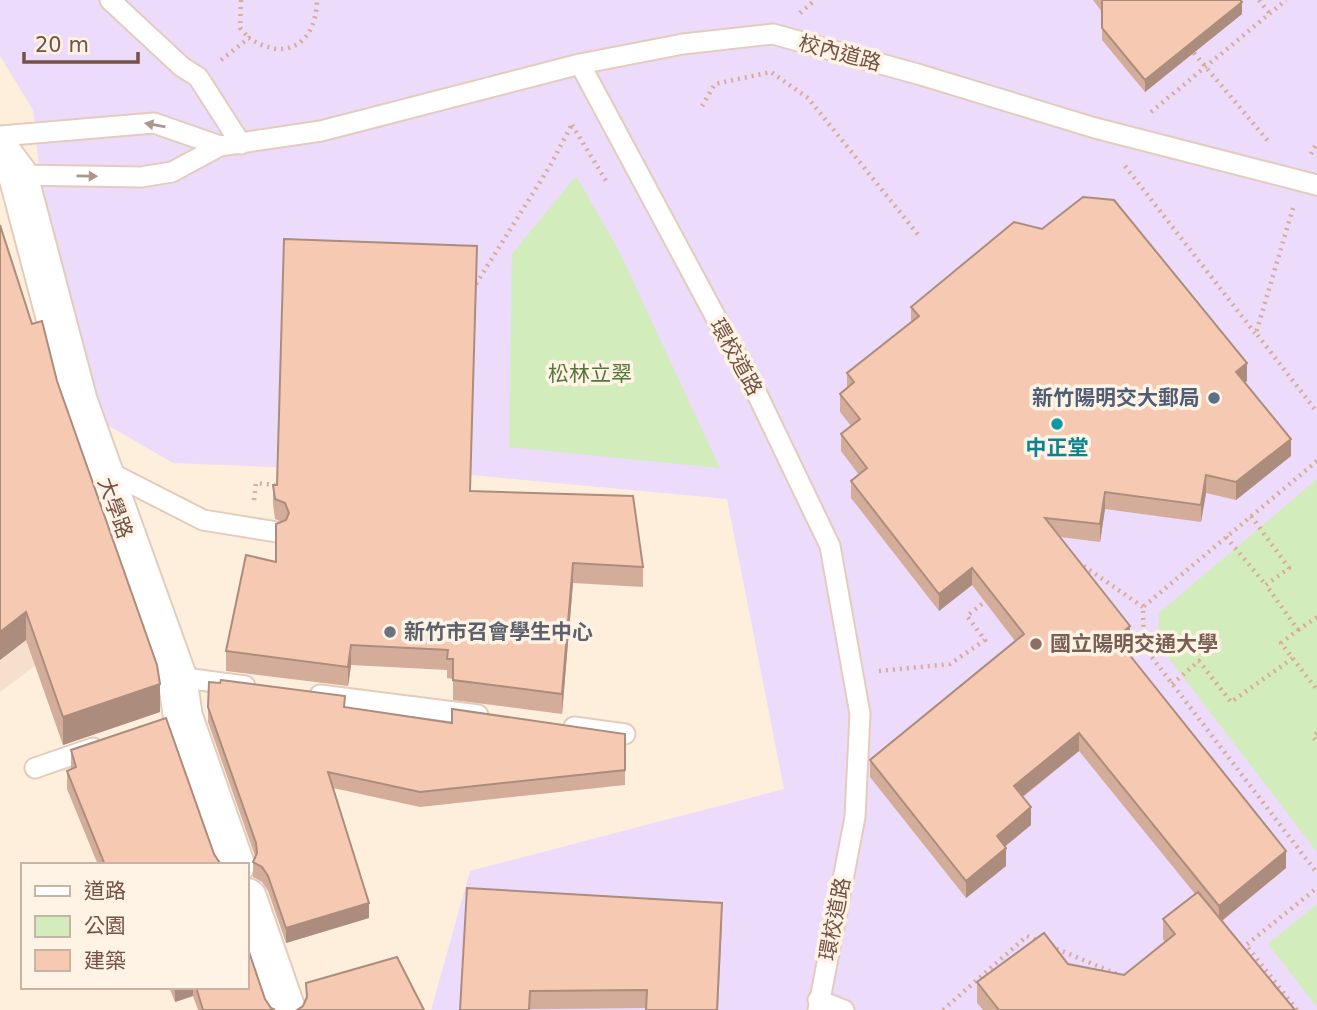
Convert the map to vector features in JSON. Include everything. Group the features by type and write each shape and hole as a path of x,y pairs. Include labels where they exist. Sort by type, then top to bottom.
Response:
{"street":[{"name":"大學路","path":"9,163 78,402 177,677 174,720 234,863"},
{"path":"248,901 286,1010"}],"lane":[{"path":"110,0 182,67 198,77 241,144"},
{"name":"校內道路","path":"580,64 683,44 773,34 921,75 1095,128 1309,182"},
{"path":"9,163 141,177 172,172 220,146 321,131 580,64"},
{"name":"環校道路","path":"580,64 758,396 830,547 860,714 855,817 818,1005"},
{"path":"0,135 154,123 220,146"},
{"path":"101,467 202,520 276,532"},
{"path":"177,677 258,688"},
{"path":"299,693 503,718"},
{"path":"557,725 625,734"},
{"path":"34,768 113,741"},
{"path":"818,1005 844,1010"}],"path":[{"path":"242,0 240,28 263,48 279,51 296,46 308,35 316,20 317,0"},
{"path":"1259,0 1270,14"},
{"path":"1147,114 1286,0"},
{"path":"198,77 249,38"},
{"path":"1194,53 1273,147"},
{"path":"702,106 715,84 771,72 808,98 920,237"},
{"path":"476,284 550,166 572,125"},
{"path":"1095,128 1317,412"},
{"path":"1310,155 1317,143"},
{"path":"1256,333 1309,182"},
{"path":"1143,607 1317,461"},
{"path":"252,528 256,483 280,485"},
{"path":"1251,516 1289,568 1266,586"},
{"path":"1226,537 1298,630"},
{"path":"1073,562 1083,563 1143,607"},
{"path":"853,674 950,664 985,640 967,616 988,599"},
{"path":"1143,607 1144,648 1317,873"},
{"path":"1317,617 1281,643 1317,690"},
{"path":"1172,684 1199,661 1231,702 1293,658"},
{"path":"1317,733 1313,737 1317,742"},
{"path":"1236,949 1246,945 1317,888"},
{"path":"943,1010 1027,936 1129,980"},
{"path":"1246,945 1297,1010"}],"shaded area":[{"name":"國立陽明交通大學","path":"0,0 1317,0 1317,1010 431,1010 470,871 784,789 727,499 471,475 173,463 92,416 50,269 33,110 0,56"},
{"path":"0,541 71,639 0,692"}],"green space":[{"name":"松林立翠","path":"576,176 618,249 720,468 509,447 512,254"},
{"path":"1317,479 1317,852 1158,644 1159,613"},
{"path":"1317,904 1317,1007 1268,944"}],"building":[{"path":"1102,0 1242,2 1145,80 1102,28"},
{"path":"1083,197 1114,200 1247,363 1236,372 1291,439 1236,482 1206,475 1201,505 1105,492 1100,524 1045,518 1130,626 1116,638 1286,851 1219,906 1079,733 1014,786 1031,807 997,836 1006,848 966,881 870,760 1024,634 972,568 939,594 851,481 867,468 841,434 860,419 840,394 854,382 847,373 919,316 911,307 1014,222 1042,229"},
{"path":"0,225 32,324 42,321 57,381 157,665 160,684 63,717 26,612 0,632"},
{"path":"284,239 477,246 470,491 633,496 643,567 573,563 562,694 453,680 453,659 447,659 448,650 351,645 348,667 226,651 246,555 276,562 276,524 286,520 289,513 285,503 275,499 273,485 277,485"},
{"path":"221,680 345,696 344,707 452,723 452,709 625,734 625,770 420,792 328,772 369,903 286,928 268,876 262,867 253,862 257,853 256,843 208,707 209,682 220,683"},
{"path":"166,718 214,854 220,863 104,863 67,771 76,767 71,750"},
{"path":"467,888 722,903 717,1010 646,1010 647,990 530,991 529,1010 460,1010"},
{"path":"1198,892 1295,1010 999,1010 977,982 1044,933 1068,964 1124,975 1175,934 1163,919"},
{"path":"248,949 265,999 275,1010 203,1010 197,989 248,989"},
{"path":"397,957 424,1010 297,1010 303,1006 307,997 306,983"}],"place":[{"name":"新竹陽明交大郵局","path":"1214,398"},
{"name":"中正堂","path":"1057,424"},
{"name":"新竹市召會學生中心","path":"390,632"},
{"name":"國立陽明交通大學","path":"1036,644"}]}
